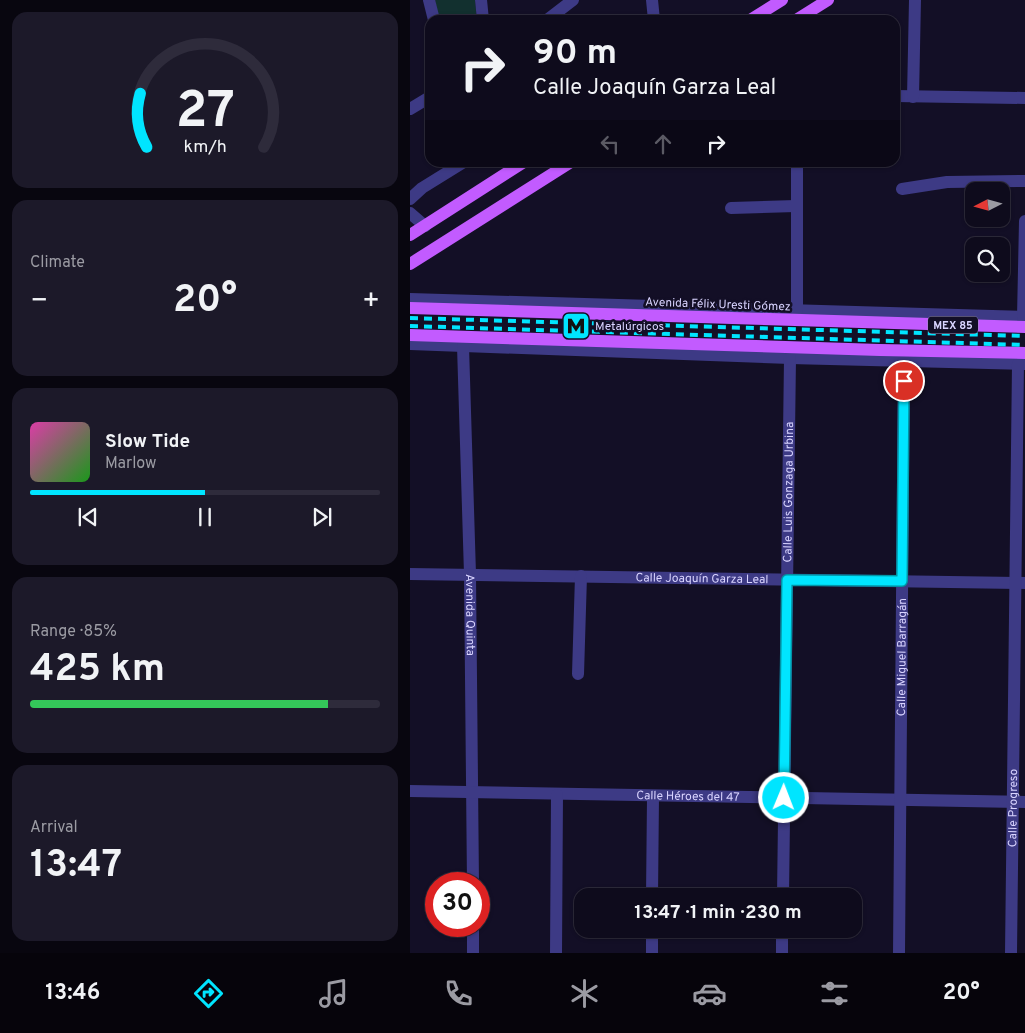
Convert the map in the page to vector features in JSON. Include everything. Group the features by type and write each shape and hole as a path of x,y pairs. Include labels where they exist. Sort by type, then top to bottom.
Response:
{"main road":[{"path":"758,15 782,0"},
{"path":"806,15 828,0"},
{"path":"410,235 518,167"},
{"path":"410,264 563,167"},
{"name":"Avenida Félix Uresti Gómez","path":"410,308 880,323 1024,320"},
{"name":"MEX 85","path":"410,335 880,350 1023,360"}],"street":[{"path":"429,0 433,15"},
{"path":"481,0 482,15"},
{"path":"554,15 573,0"},
{"path":"652,0 654,15"},
{"path":"913,97 915,0"},
{"path":"900,96 1025,98"},
{"path":"410,109 425,101"},
{"path":"410,199 422,188 456,167"},
{"path":"796,310 797,167"},
{"path":"902,189 947,182 1025,181"},
{"path":"731,208 796,206"},
{"path":"410,213 424,226"},
{"path":"410,299 796,310 1024,320 1025,221"},
{"path":"410,344 904,361 1023,360"},
{"name":"Avenida Quinta","path":"463,346 470,574 473,872"},
{"name":"Calle Luis Gonzaga Urbina","path":"783,888 790,358"},
{"name":"Calle Progreso","path":"1011,953 1019,802 1023,360"},
{"name":"Calle Miguel Barragán","path":"899,953 904,361"},
{"name":"Calle Joaquín Garza Leal","path":"410,574 1020,583"},
{"path":"578,674 581,576"},
{"name":"Calle Héroes del 47","path":"410,791 1019,802"},
{"path":"556,953 557,794"},
{"path":"652,796 652,888"},
{"path":"473,937 473,953"},
{"path":"652,938 652,953"},
{"path":"782,938 782,953"}],"green space":[{"path":"435,0 475,0 476,15 438,15"}],"railway":[{"path":"410,318 1025,336"},
{"path":"410,326 1025,345"}],"place":[{"name":"Metalúrgicos","path":"576,326"}],"route":[{"path":"784,798 787,580 902,581 904,381"}]}
